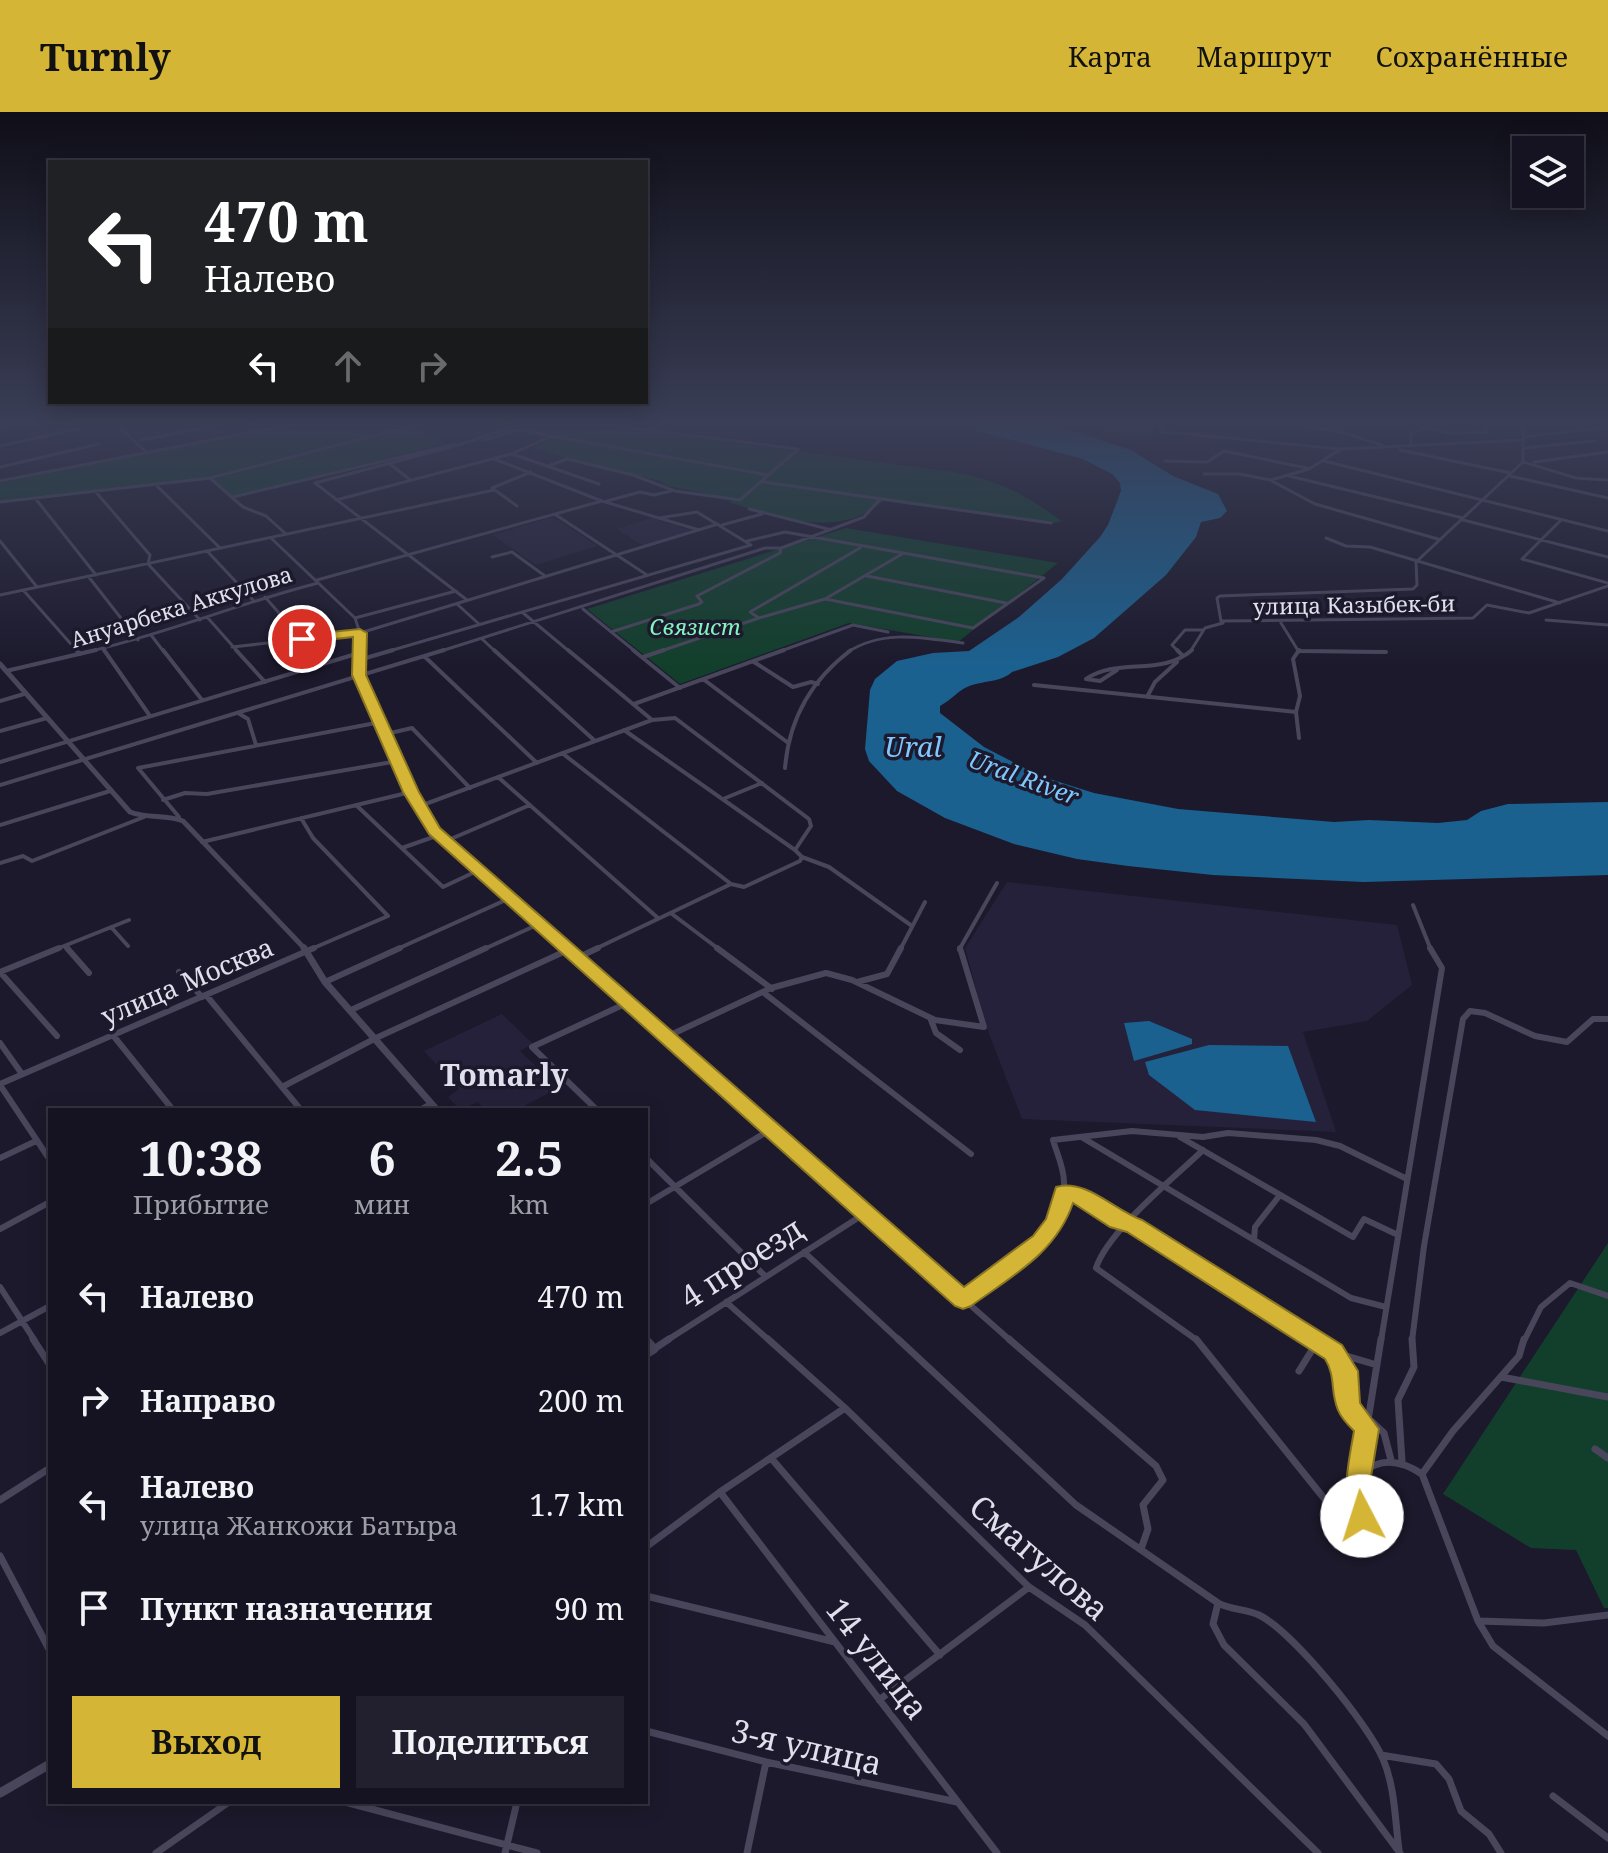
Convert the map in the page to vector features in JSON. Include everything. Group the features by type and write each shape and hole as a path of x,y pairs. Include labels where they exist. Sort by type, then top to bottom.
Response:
{"street":[{"path":"41,505 96,575"},
{"path":"107,505 150,555 148,564"},
{"path":"177,505 220,548"},
{"path":"241,505 266,516 287,535"},
{"path":"342,505 404,555 442,577 467,600"},
{"path":"0,595 426,505"},
{"name":"Ануарбека Аккулова","path":"2,668 138,640 253,600 589,505"},
{"path":"618,505 699,530"},
{"path":"0,785 582,608 765,548 781,548 864,517 874,505"},
{"path":"925,505 1051,523"},
{"path":"1319,505 1439,539"},
{"path":"1407,505 1608,557"},
{"path":"1226,623 1217,596 1405,591 1417,585 1416,562 1480,505"},
{"path":"1502,505 1608,531"},
{"path":"749,509 829,530"},
{"path":"0,762 202,700 751,545 697,512 659,518"},
{"path":"232,647 360,633 763,513"},
{"path":"555,515 647,575"},
{"path":"1561,520 1522,559 1608,585"},
{"path":"748,541 780,532 1044,578 973,628 825,599"},
{"path":"271,538 355,618 360,633 360,676 411,792 439,835 864,1214 1156,1466 1163,1480 1143,1505 1148,1529 1141,1549"},
{"path":"1326,538 1346,546 1370,547 1560,603 1608,585"},
{"path":"0,541 37,587"},
{"path":"759,618 750,612 862,547"},
{"path":"611,632 702,602 697,598 780,553 781,548"},
{"path":"208,551 253,600"},
{"path":"492,557 514,553 546,576"},
{"path":"642,658 785,610 803,610 902,554"},
{"path":"148,564 200,620"},
{"path":"88,576 138,640"},
{"path":"866,576 1008,604"},
{"path":"23,590 80,654"},
{"path":"355,618 456,591"},
{"path":"265,597 302,639"},
{"path":"456,603 479,624"},
{"name":"улица Казыбек-би","path":"1183,656 1172,645 1185,630 1203,630 1226,623 1473,618 1487,605 1522,614 1560,603"},
{"path":"582,608 680,688"},
{"path":"522,612 652,720"},
{"path":"207,617 265,682"},
{"path":"1546,620 1608,625"},
{"path":"1280,622 1300,651"},
{"path":"634,704 853,625 888,632"},
{"path":"1147,697 1155,682 1200,640 1203,630"},
{"path":"151,635 202,700"},
{"path":"785,768 787,742 803,703 845,655 874,639 914,638 963,643"},
{"path":"481,639 594,740"},
{"path":"103,649 150,716"},
{"path":"1299,738 1296,712 1300,696 1293,659 1300,651 1386,652"},
{"path":"424,656 537,763"},
{"path":"753,661 793,687 811,682 818,684"},
{"path":"1117,670 1100,681 1086,679 1099,671 1160,667 1177,661"},
{"path":"2,668 130,812 144,817 179,817"},
{"path":"703,679 787,742"},
{"path":"1034,685 1296,712"},
{"path":"0,701 24,694"},
{"path":"238,713 248,719 256,745"},
{"path":"0,731 47,718"},
{"path":"420,806 594,740 652,720 675,718 809,819 811,826 795,850"},
{"path":"381,722 138,768 201,842 309,953 325,982 435,1108"},
{"path":"386,734 412,728 470,788"},
{"path":"624,730 802,857 829,867 912,926"},
{"path":"562,753 731,884 744,887 793,867 802,857"},
{"path":"163,800 185,793 207,794 398,761"},
{"path":"498,777 658,918"},
{"path":"723,799 763,782"},
{"path":"0,825 110,791"},
{"path":"201,842 411,792"},
{"path":"356,805 443,887 479,870"},
{"path":"446,841 530,805"},
{"path":"126,825 130,812"},
{"path":"0,863 23,856 32,861 144,817"},
{"name":"улица Москва","path":"0,1084 309,953 388,916 313,838 301,818"},
{"path":"402,848 439,835"},
{"path":"666,1037 809,974 828,973 856,982 930,1019 984,1027 959,949 997,883"},
{"path":"577,958 731,884"},
{"path":"325,982 510,898"},
{"path":"856,982 887,974 925,902"},
{"path":"1203,1150 1127,1224 1097,1259 1096,1268 1194,1336 1329,1505 1353,1527 1360,1524 1362,1504 1359,1477 1366,1429 1442,968 1432,953 1413,905"},
{"path":"672,914 772,989"},
{"path":"57,1036 0,972 129,920"},
{"path":"351,1010 539,924"},
{"path":"111,927 128,946"},
{"path":"65,946 89,973"},
{"path":"282,1087 376,1038 568,950"},
{"path":"179,972 204,996 299,1108"},
{"path":"764,992 971,1154"},
{"path":"595,1108 532,1047 627,1003"},
{"path":"1402,1461 1398,1400 1414,1367 1412,1342 1424,1246 1463,1019 1470,1011 1483,1011 1543,1038 1567,1042 1580,1033 1589,1021 1608,1019"},
{"path":"930,1019 936,1033 960,1050"},
{"path":"112,1034 171,1108"},
{"path":"0,1043 22,1074"},
{"path":"0,1084 48,1157"},
{"path":"424,1108 431,1104"},
{"path":"648,1203 770,1130"},
{"path":"963,1300 1041,1242 1055,1223 1063,1204 1064,1180 1053,1140 1132,1131 1203,1137 1228,1133 1316,1140 1340,1146 1407,1179"},
{"path":"1176,1134 1353,1237 1364,1219 1398,1235"},
{"path":"1082,1138 1351,1298 1386,1307"},
{"path":"0,1158 36,1141"},
{"path":"648,1160 766,1277"},
{"path":"1063,1193 1075,1194 1127,1224 1333,1352 1377,1365"},
{"path":"1254,1240 1255,1227 1280,1195"},
{"path":"0,1229 48,1203"},
{"name":"4 проезд","path":"650,1351 864,1214"},
{"path":"804,1252 1076,1505 1218,1603 1265,1618 1320,1675 1370,1735 1381,1755 1400,1852"},
{"path":"1422,1474 1453,1431 1519,1356 1528,1328 1541,1307 1570,1283 1608,1296"},
{"path":"0,1287 48,1362"},
{"name":"Смагулова","path":"726,1302 845,1408 1029,1587 1085,1625 1318,1853"},
{"path":"0,1333 48,1307"},
{"path":"1299,1371 1317,1342"},
{"path":"1333,1352 1346,1371 1344,1386 1349,1407 1366,1429"},
{"path":"1501,1377 1608,1397"},
{"path":"648,1546 720,1492 845,1408"},
{"path":"1368,1418 1384,1433 1391,1460"},
{"path":"1595,1449 1608,1458"},
{"path":"771,1458 940,1655"},
{"path":"1329,1505 1372,1467 1391,1460 1402,1461 1422,1474 1478,1621 1493,1646 1608,1736"},
{"path":"0,1500 48,1469"},
{"name":"14 улица","path":"720,1492 997,1853"},
{"path":"0,1556 48,1647"},
{"path":"879,1700 1029,1587"},
{"path":"648,1596 836,1643"},
{"path":"1218,1603 1213,1624 1224,1645 1304,1724 1400,1852"},
{"path":"1478,1621 1508,1625 1556,1625 1608,1615"},
{"name":"3-я улица","path":"648,1732 766,1762 959,1803"},
{"path":"1381,1755 1436,1764 1449,1779 1461,1811 1489,1834 1501,1853"},
{"path":"747,1853 766,1762"},
{"path":"0,1793 48,1765"},
{"path":"1553,1796 1608,1838"},
{"path":"156,1853 226,1804"},
{"path":"352,1804 506,1849 537,1853"},
{"path":"506,1849 517,1804"}],"shaded area":[{"path":"549,518 558,520 597,546 536,565 492,535"},
{"path":"652,518 693,531 643,546 617,529"},
{"path":"1007,882 1397,925 1412,985 1367,1021 1303,1032 1336,1132 1022,1119 986,1026 965,948"},
{"path":"502,1014 533,1044 520,1051 558,1088 521,1108 483,1108 478,1102 458,1108 448,1097 459,1089 424,1051"}],"green space":[{"path":"739,505 877,505 848,520 828,522 808,522"},
{"path":"914,505 1038,505 1062,521 1050,524"},
{"name":"Связист","path":"846,528 1058,563 958,642 849,623 680,684 587,609"},
{"path":"1608,1243 1608,1608 1604,1608 1576,1550 1531,1548 1443,1494"}],"water":[{"name":"Ural","path":"1116,505 1224,505 1227,511 1220,518 1201,522 1196,537 1166,575 1094,638 1058,657 1002,678 967,687 940,706 940,713 984,747 1040,776 1094,793 1178,809 1334,822 1438,823 1467,820 1481,811 1508,804 1608,802 1608,875 1364,882 1213,875 1128,866 1077,859 1014,844 945,818 897,791 869,761 865,749 870,690 875,679 897,661 933,653 969,651 1019,617 1062,579 1108,525"},
{"path":"1149,1021 1192,1039 1192,1044 1134,1061 1124,1023"},
{"path":"1209,1045 1288,1046 1316,1122 1195,1110 1149,1075 1145,1062"}],"district":[{"name":"Tomarly","path":"504,1074"}],"route":[{"path":"302,639 360,633 359,675 411,792 434,830 963,1300 1041,1242 1055,1223 1063,1204 1063,1193 1075,1194 1118,1221 1135,1226 1333,1352 1346,1371 1344,1386 1349,1407 1366,1429 1359,1477 1362,1516"}],"water label":[{"name":"Ural River","path":"1024,777"}]}
